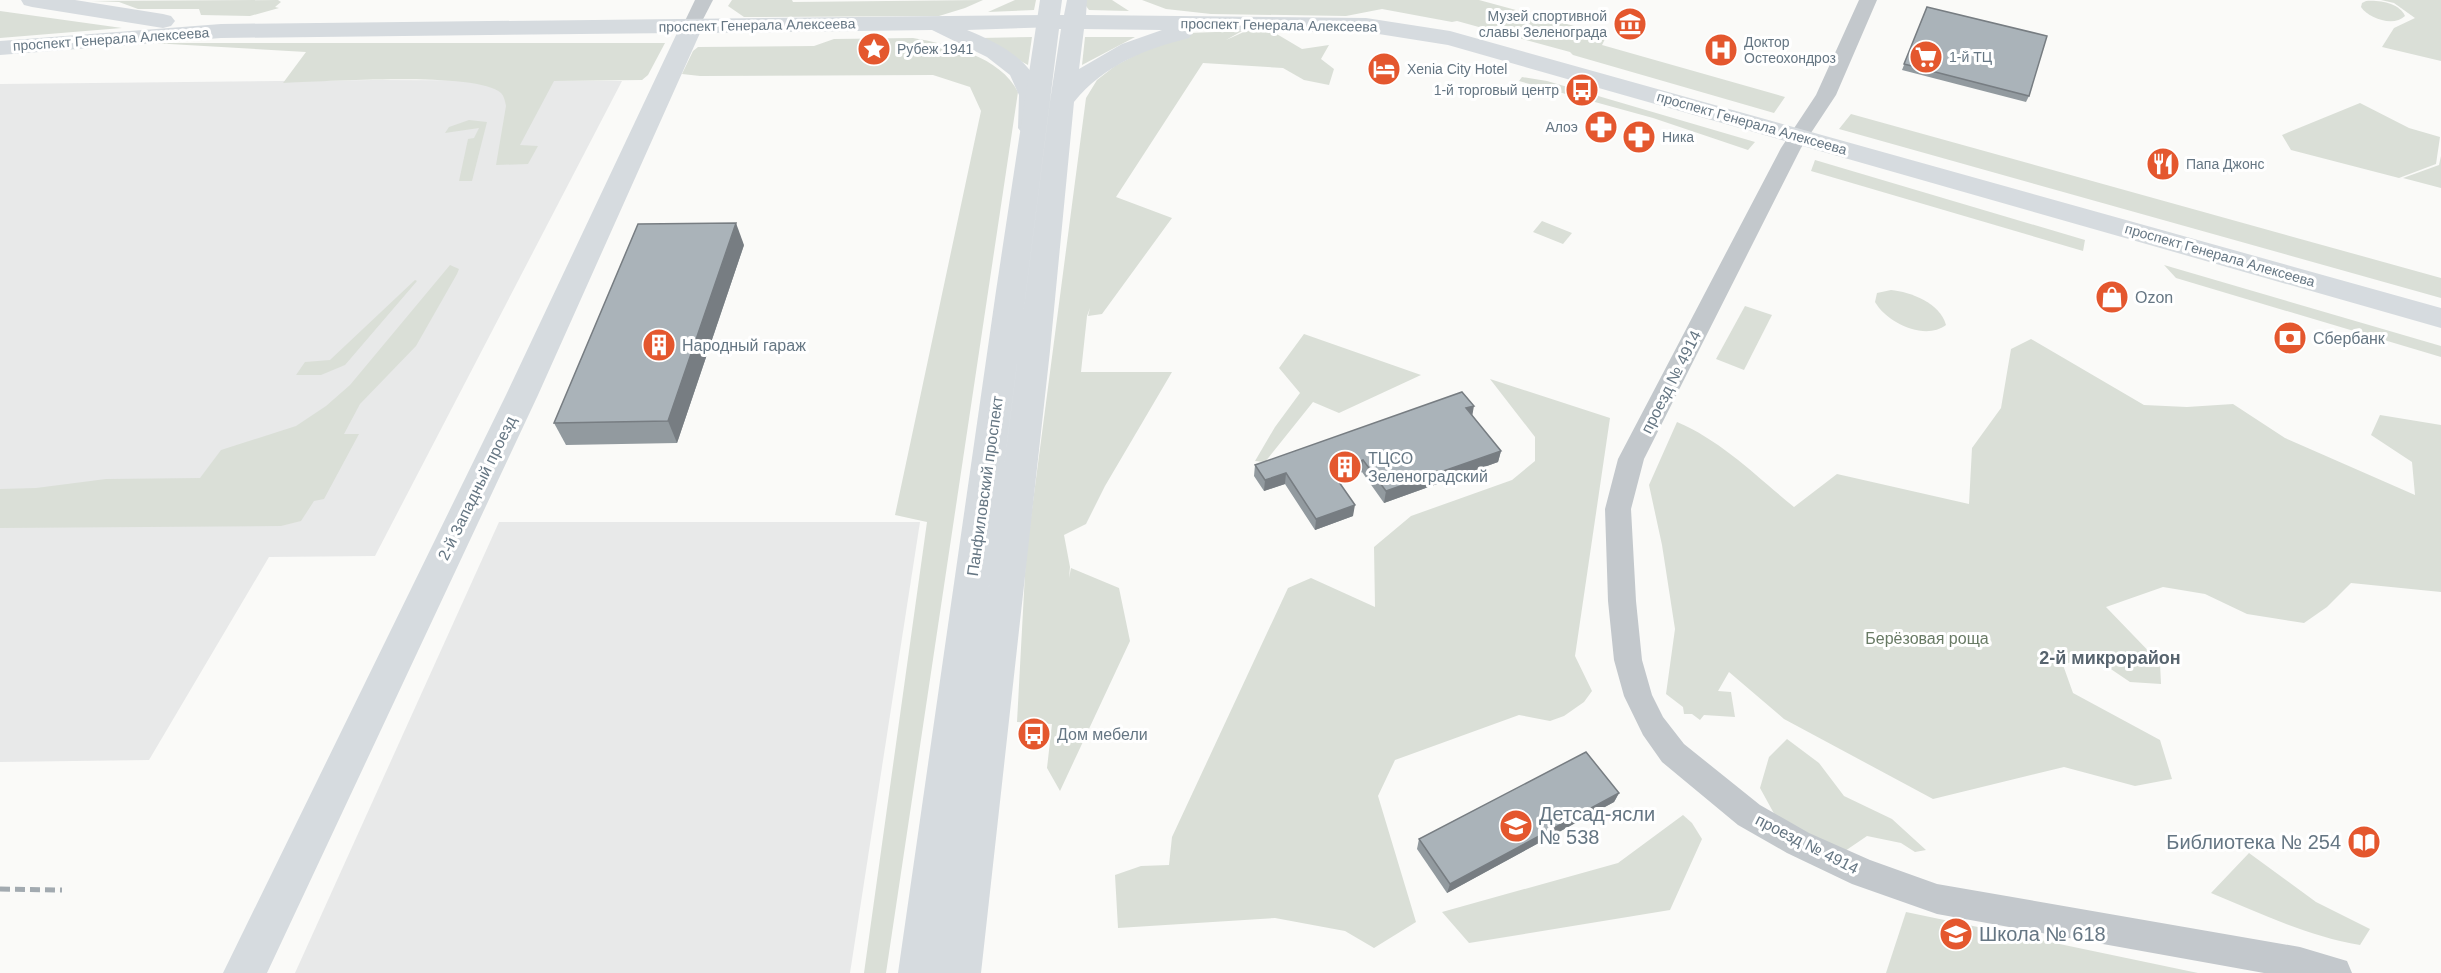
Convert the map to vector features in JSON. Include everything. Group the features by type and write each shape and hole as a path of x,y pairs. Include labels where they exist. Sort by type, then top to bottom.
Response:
{"main road":[{"name":"проспект Генерала Алексеева","path":"32,0 221,30"},
{"path":"932,24 955,18 996,0"},
{"path":"1129,1 1160,14 1243,24"},
{"name":"проспект Генерала Алексеева","path":"0,48 221,30 698,13 932,24 1050,11 1076,11 1243,24 1366,25 1450,38 2441,318"},
{"name":"Панфиловский проспект","path":"920,973 1010,291 1050,11"},
{"name":"Панфиловский проспект","path":"959,973 1033,362 1062,101 1076,11"},
{"name":"2-й Западный проезд","path":"245,973 522,395 698,13"},
{"path":"932,24 987,49 1016,66 1031,96 1032,146"},
{"path":"1062,101 1082,78 1124,52 1174,34 1243,24"}],"street":[{"name":"проезд № 4914","path":"1869,0 1826,95 1799,136 1631,459 1618,509 1622,601 1628,660 1638,696 1653,726 1673,753 1749,815 1798,843 1863,873 1938,898 2300,963 2335,973"}],"shaded area":[{"path":"375,80 622,81 375,556 269,557 149,760 0,762 0,84"},
{"path":"499,522 920,522 850,973 295,973"}],"green space":[{"path":"278,0 281,2 275,7 279,8 250,16 201,15 199,9 138,9 119,2 91,1"},
{"path":"732,0 792,0 793,2 983,0 939,16 744,17 728,6"},
{"path":"1015,0 1036,0 1034,10 988,12"},
{"path":"1086,0 1112,0 1129,11 1089,10"},
{"path":"1142,0 1479,0 1607,35 1602,45 1785,97 1774,113 1457,21 1382,9 1346,16 1211,14 1166,9"},
{"path":"2381,0 2441,0 2441,61 2382,47 2394,28 2415,18 2394,3"},
{"path":"2366,1 2394,5 2405,16 2395,21 2376,18 2361,7"},
{"path":"0,11 122,28 0,38"},
{"path":"1270,30 1302,49 1329,45 1321,59 1334,69 1329,85 1304,80 1283,68 1203,63 1116,197 1172,218 1102,314 1088,316 1090,308 1087,316 1081,372 1172,372 1105,486 1086,524 1064,535 1070,567 1069,578 1071,568 1119,588 1130,641 1060,791 1047,768 1052,724 1017,722 1026,555 1086,98 1097,80 1115,66 1154,45 1189,33 1242,31 1226,40 1246,31"},
{"path":"1032,37 1028,65 979,38"},
{"path":"1085,37 1135,37 1082,65"},
{"path":"913,38 957,48 987,61 1010,80 1018,92 886,973 864,973 927,522 895,515 981,111 970,87 933,75 700,76 682,74 693,51 698,47 814,46 834,39"},
{"path":"152,43 665,43 648,75 642,80 554,81 520,145 538,146 528,164 496,165 506,106 501,93 486,86 462,82 397,79 283,83 306,52"},
{"path":"1522,77 1547,81 1755,142 1748,150 1653,118 1519,81"},
{"path":"2360,103 2409,128 2440,137 2436,164 2399,178 2291,150 2282,135"},
{"path":"1851,114 2441,278 2441,298 1839,129"},
{"path":"469,120 487,122 472,181 459,181 468,139 474,138 479,128 445,133 449,127"},
{"path":"2441,156 2441,188 2403,178 2439,165"},
{"path":"1815,160 2085,240 2083,251 1811,171"},
{"path":"1542,221 1572,233 1563,244 1533,232"},
{"path":"450,265 459,269 457,274 416,346 360,404 344,434 359,434 324,499 314,501 301,521 281,526 0,528 0,489 36,488 106,479 200,478 221,450 296,426 326,406 350,385"},
{"path":"2164,265 2441,346 2441,357 2176,278"},
{"path":"415,280 417,281 345,365 321,375 296,375 305,362 330,360"},
{"path":"1891,290 1924,300 1938,311 1946,325 1928,331 1897,323 1888,317 1875,302 1877,293"},
{"path":"1745,306 1772,315 1744,370 1716,359"},
{"path":"1304,334 1421,375 1339,413 1313,402 1265,462 1255,461 1275,427 1300,393 1279,368"},
{"name":"Берёзовая роща","path":"2031,339 2144,405 2187,407 2233,404 2285,438 2415,495 2412,462 2371,435 2380,415 2441,425 2441,592 2351,583 2327,607 2304,623 2247,614 2205,594 2163,587 2106,607 2160,663 2161,684 2130,682 2090,655 2063,665 2073,693 2160,740 2172,779 2135,786 2064,767 1933,799 1784,719 1729,672 1718,691 1731,692 1735,717 1704,715 1700,720 1692,714 1684,714 1683,707 1666,694 1675,629 1662,545 1649,485 1677,422 1724,449 1794,507 1837,474 1969,504 1972,448 2001,408 2011,349"},
{"path":"1490,379 1610,418 1575,656 1592,691 1584,702 1564,716 1550,721 1519,715 1395,760 1378,796 1416,922 1374,948 1345,931 1275,918 1118,928 1115,875 1141,866 1169,865 1172,837 1288,588 1311,578 1375,607 1374,547 1411,516 1512,480 1535,461 1535,437"},
{"path":"1787,739 1819,763 1844,796 1892,819 1926,850 1915,852 1901,843 1867,836 1845,851 1777,819 1760,788 1769,757"},
{"path":"1683,815 1692,823 1702,839 1670,910 1469,943 1442,912 1618,863"},
{"path":"2249,853 2316,902 2370,929 2360,945 2303,930 2211,893"},
{"name":"Школа № 618","path":"1906,912 2198,973 1886,973"}],"building":[{"name":"1-й ТЦ","path":"1927,7 2047,36 2029,96 1904,64"},
{"name":"Народный гараж","path":"736,223 668,421 554,423 638,224"},
{"name":"ТЦСО Зеленоградский","path":"1462,392 1474,406 1466,408 1501,451 1386,491 1363,460 1332,472 1355,505 1316,519 1286,473 1265,480 1255,465"},
{"name":"Детсад-ясли № 538","path":"1586,752 1619,793 1450,884 1419,839"}],"railway":[{"path":"0,889 62,890"}],"place":[{"name":"Музей спортивной славы Зеленограда","path":"1630,24"},
{"name":"Рубеж 1941","path":"874,49"},
{"name":"Доктор Остеохондроз","path":"1721,50"},
{"name":"1-й ТЦ","path":"1926,57"},
{"name":"Xenia City Hotel","path":"1384,69"},
{"name":"1-й торговый центр","path":"1582,90"},
{"name":"Алоэ","path":"1601,127"},
{"name":"Ника","path":"1639,137"},
{"name":"Папа Джонс","path":"2163,164"},
{"name":"Ozon","path":"2112,297"},
{"name":"Сбербанк","path":"2290,338"},
{"name":"Народный гараж","path":"659,345"},
{"name":"ТЦСО Зеленоградский","path":"1345,467"},
{"name":"Дом мебели","path":"1034,734"},
{"name":"Детсад-ясли № 538","path":"1516,826"},
{"name":"Библиотека № 254","path":"2364,842"},
{"name":"Школа № 618","path":"1956,934"}],"district":[{"name":"2-й микрорайон","path":"2110,658"}]}
